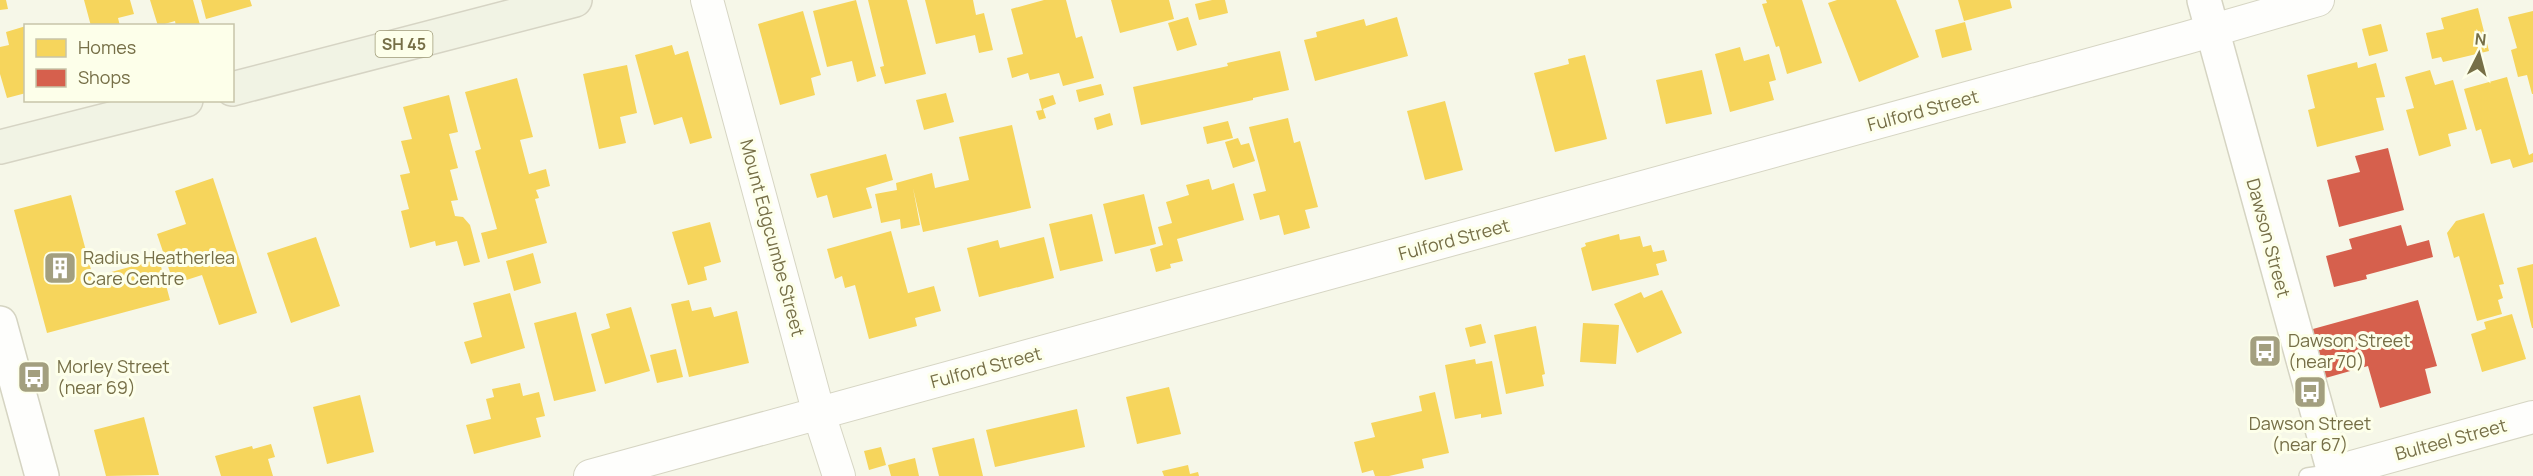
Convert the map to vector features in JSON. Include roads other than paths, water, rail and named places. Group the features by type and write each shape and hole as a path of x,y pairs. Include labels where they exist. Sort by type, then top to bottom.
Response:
{"main road":[{"name":"SH 45","path":"234,88 575,0"},
{"path":"0,147 178,102"}],"street":[{"name":"Mount Edgcumbe Street","path":"707,0 819,414 839,476"},
{"name":"Fulford Street","path":"590,476 819,414 2208,15 2318,0"},
{"name":"Dawson Street","path":"2208,15 2325,474"},
{"path":"0,323 42,476"},
{"name":"Bulteel Street","path":"2325,474 2533,417"}],"place":[{"name":"Radius Heatherlea Care Centre","path":"60,268"},
{"name":"Dawson Street (near 70)","path":"2265,351"},
{"name":"Morley Street (near 69)","path":"34,377"},
{"name":"Dawson Street (near 67)","path":"2310,392"}]}
